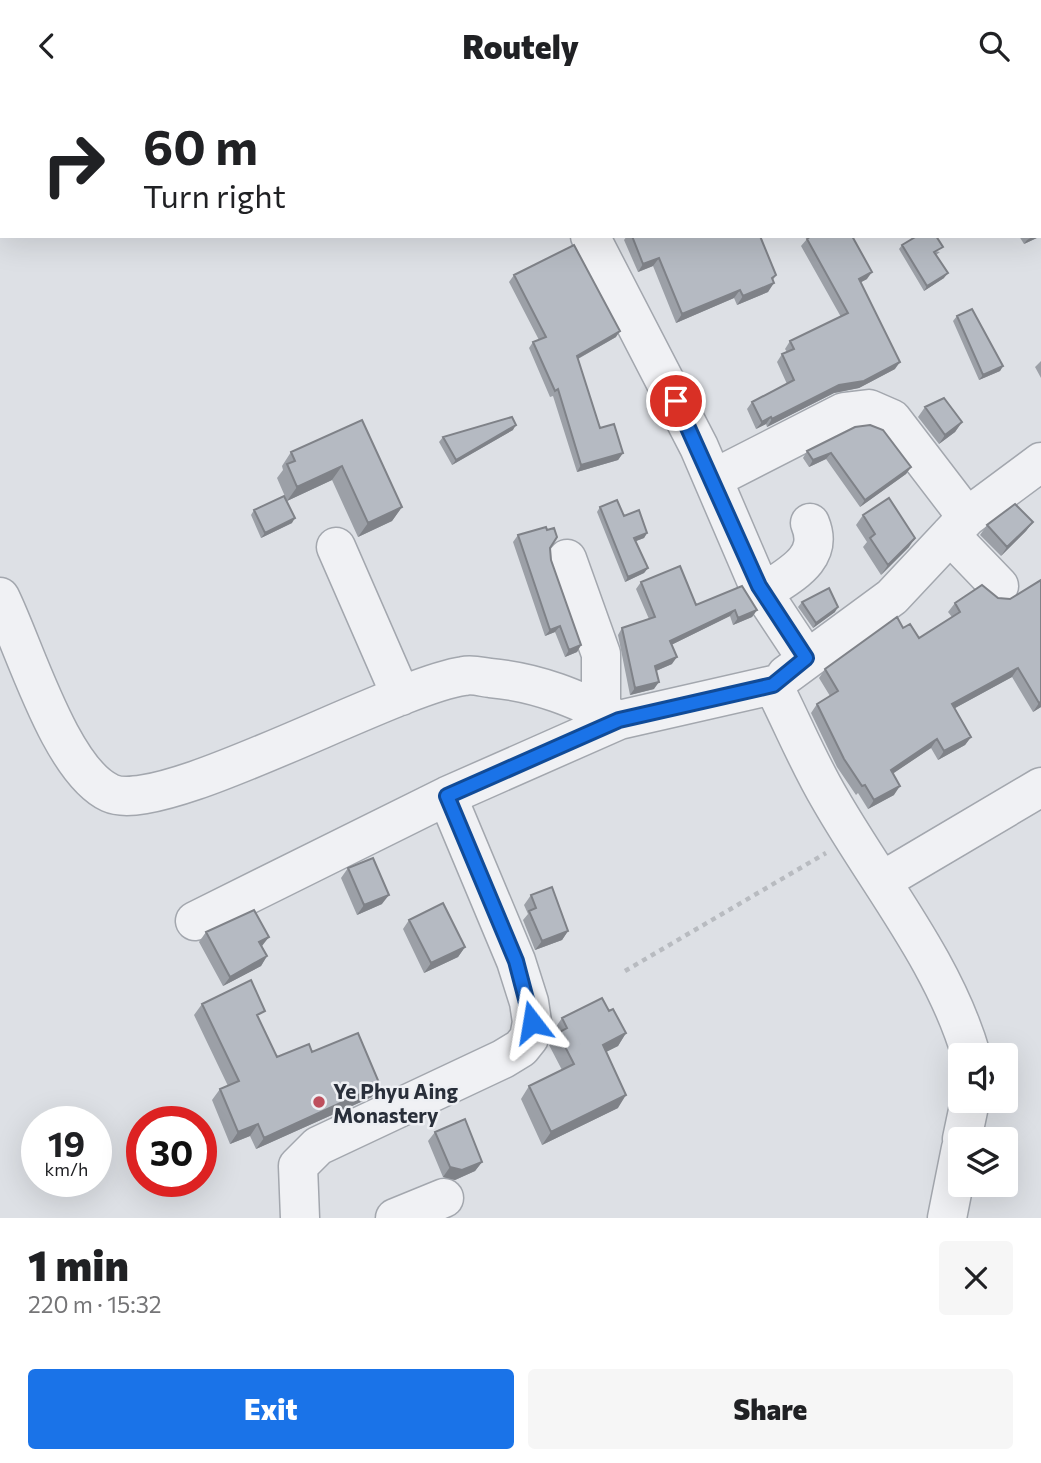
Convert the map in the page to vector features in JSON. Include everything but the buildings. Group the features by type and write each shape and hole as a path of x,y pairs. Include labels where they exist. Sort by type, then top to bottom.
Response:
{"street":[{"path":"591,238 713,479 763,593 806,658"},
{"path":"713,479 844,412 869,408 892,419 958,526 999,586"},
{"path":"195,921 610,716 773,685 892,597 958,526 1041,462"},
{"path":"763,593 808,561 816,536 810,523"},
{"path":"336,547 401,696"},
{"path":"567,559 601,654 610,716"},
{"path":"0,597 26,664 71,750 88,776 110,793 129,797 178,787 401,696 464,675 530,682 567,694 610,716"},
{"path":"773,685 830,800 853,834 957,1013 967,1043"},
{"path":"881,881 1041,787"},
{"path":"300,1218 298,1166 318,1146 503,1059 521,1048 529,1038 532,1022 516,961 447,796"},
{"path":"947,1218 951,1197"},
{"path":"396,1218 444,1198"}],"path":[{"path":"625,971 811,864 853,834"}],"place":[{"name":"Ye Phyu Aing Monastery","path":"319,1102"}],"route":[{"path":"532,1022 516,961 447,796 619,720 773,685 806,658 759,586 699,447 676,401"}]}
